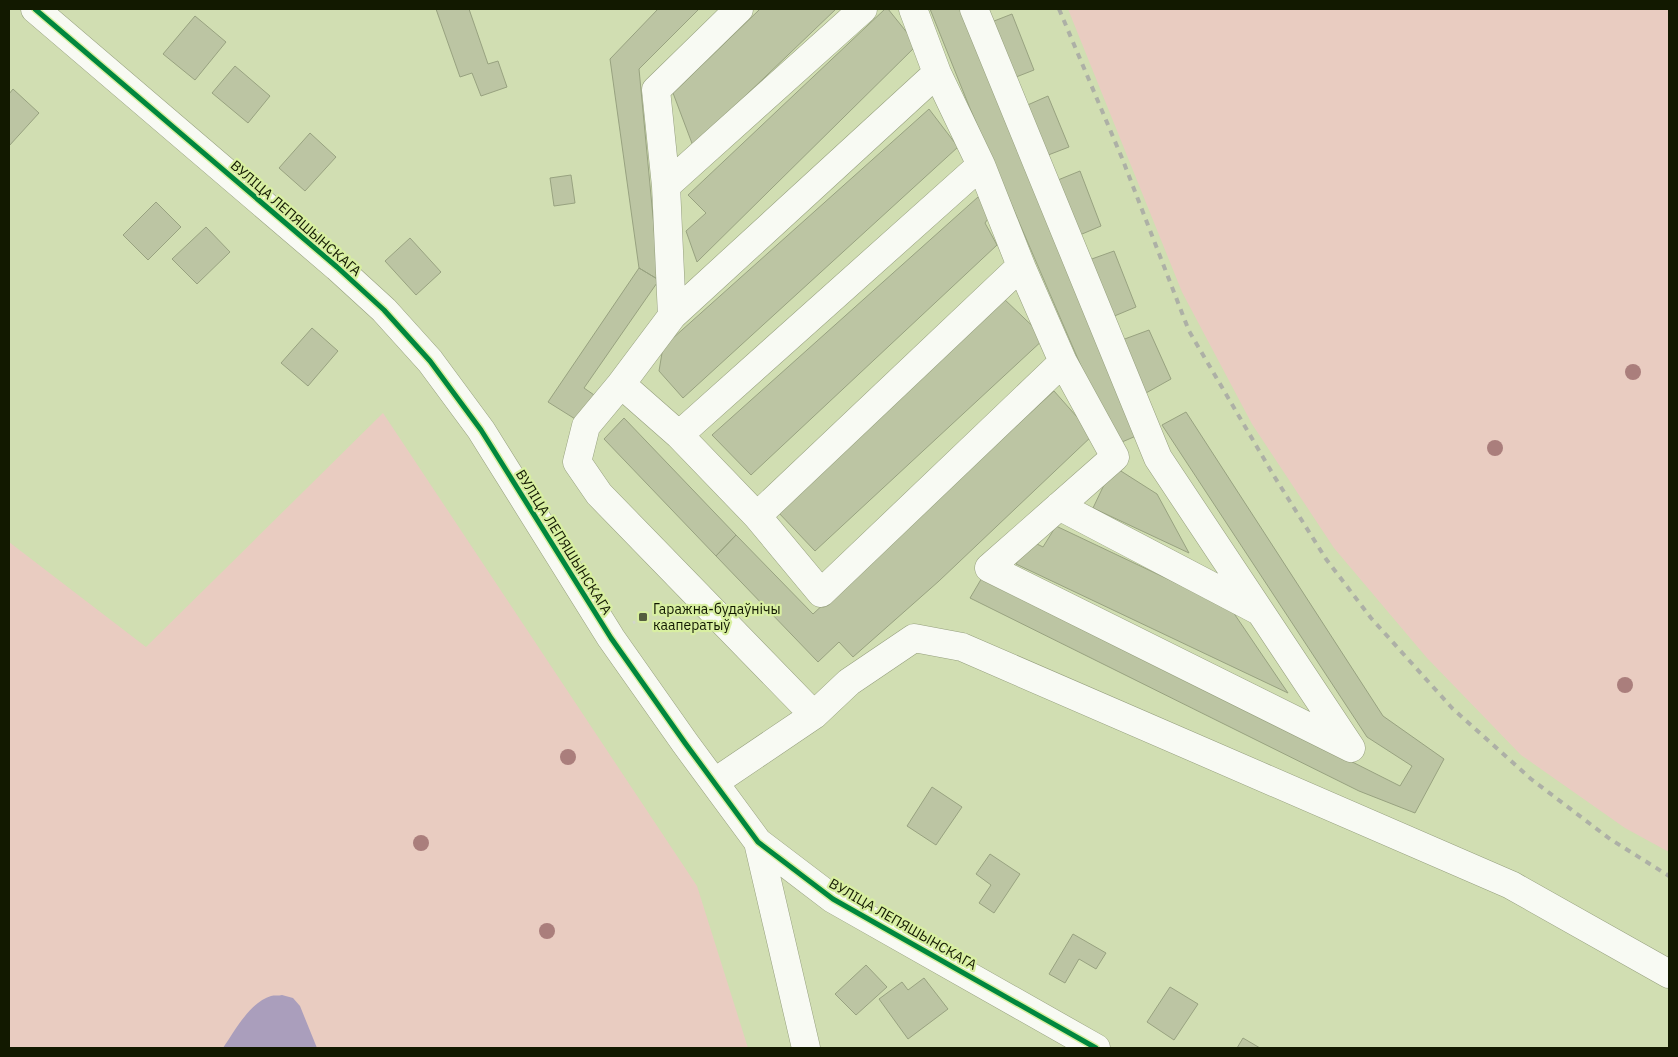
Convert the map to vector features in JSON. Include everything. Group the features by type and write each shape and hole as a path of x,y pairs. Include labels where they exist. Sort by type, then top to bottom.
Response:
{"street":[{"name":"ВУЛІЦА ЛЕПЯШЫНСКАГА","path":"35,9 337,267 384,310 430,361 481,430 612,638 685,743 758,842 833,899 1096,1048"},
{"path":"672,316 666,186 656,90 739,9"},
{"path":"666,186 863,9"},
{"path":"913,9 937,73 982,165 1021,266 1063,362 1115,457"},
{"path":"974,9 1158,458 1352,748 989,568 1115,457 1158,458"},
{"path":"814,715 598,494 577,462 586,426 621,384 672,316 937,73"},
{"path":"679,435 982,165"},
{"path":"757,516 1021,266"},
{"path":"621,384 679,435 757,516 821,593 1063,362"},
{"path":"1059,506 1262,613"},
{"path":"715,782 814,715 849,682 914,638 962,647 1511,885 1669,974"},
{"path":"758,842 806,1048"}],"shaded area":[{"path":"1068,9 1669,9 1669,852 1625,828 1521,755 1427,658 1334,548 1252,424 1182,292"},
{"path":"383,413 697,886 748,1048 9,1048 9,542 146,647"},
{"path":"282,995 293,998 300,1006 317,1048 223,1048 243,1018 256,1004 271,996"}],"building":[{"path":"436,9 469,9 488,64 498,61 507,87 481,96 472,73 460,77"},
{"path":"658,9 699,9 639,69 659,280 639,268 610,59"},
{"path":"760,9 836,9 693,146 673,93"},
{"path":"885,9 888,9 917,45 697,262 686,231 706,213 688,195"},
{"path":"930,9 963,9 1136,436 1115,445 969,106"},
{"path":"1012,14 1034,70 1011,79 989,23"},
{"path":"195,16 226,42 195,80 163,54"},
{"path":"235,66 270,96 248,123 212,93"},
{"path":"13,89 39,113 9,146 9,94"},
{"path":"1048,96 1069,147 1043,157 1023,107"},
{"path":"929,109 958,147 683,398 659,371 663,347"},
{"path":"310,133 336,157 305,191 279,168"},
{"path":"1080,171 1101,226 1075,237 1053,182"},
{"path":"571,175 575,203 554,206 550,178"},
{"path":"978,197 992,213 985,223 997,245 751,475 712,435"},
{"path":"156,202 181,227 148,260 123,235"},
{"path":"206,227 230,252 197,284 172,259"},
{"path":"410,238 441,272 416,295 385,261"},
{"path":"1114,251 1136,307 1112,317 1089,260"},
{"path":"639,268 659,280 584,388 597,397 580,422 548,402"},
{"path":"1003,298 1045,338 815,551 777,511"},
{"path":"312,328 338,351 308,386 281,363"},
{"path":"1149,330 1171,379 1146,393 1122,340"},
{"path":"1054,391 1093,435 939,581 853,657 839,642 818,662 716,556 736,535 813,614"},
{"path":"1186,412 1383,716 1444,759 1415,813 1359,791 970,598 983,576 1400,786 1412,766 1367,737 1162,425"},
{"path":"624,418 736,535 716,556 604,439"},
{"path":"1113,466 1157,494 1189,553 1093,508"},
{"path":"1056,526 1231,609 1288,693 1016,564 1031,541 1043,547"},
{"path":"932,787 962,807 936,845 907,826"},
{"path":"990,854 1020,874 994,913 979,903 991,885 976,874"},
{"path":"1073,934 1106,953 1096,969 1079,959 1065,983 1049,974"},
{"path":"866,965 887,987 856,1015 835,994"},
{"path":"924,978 948,1009 908,1039 879,999 902,982 908,990"},
{"path":"1170,987 1198,1004 1174,1040 1147,1022"},
{"path":"1243,1038 1260,1048 1237,1048"}],"railway":[{"path":"1059,9 1122,158 1189,331 1274,476 1326,559 1371,618 1452,708 1531,779 1610,839 1669,876"}],"cycle path":[{"path":"35,9 337,267 384,310 430,361 481,430 611,638 758,842 833,899 1096,1048"}],"place":[{"name":"Гаражна-будаўнічы кааператыў","path":"643,617"}]}
